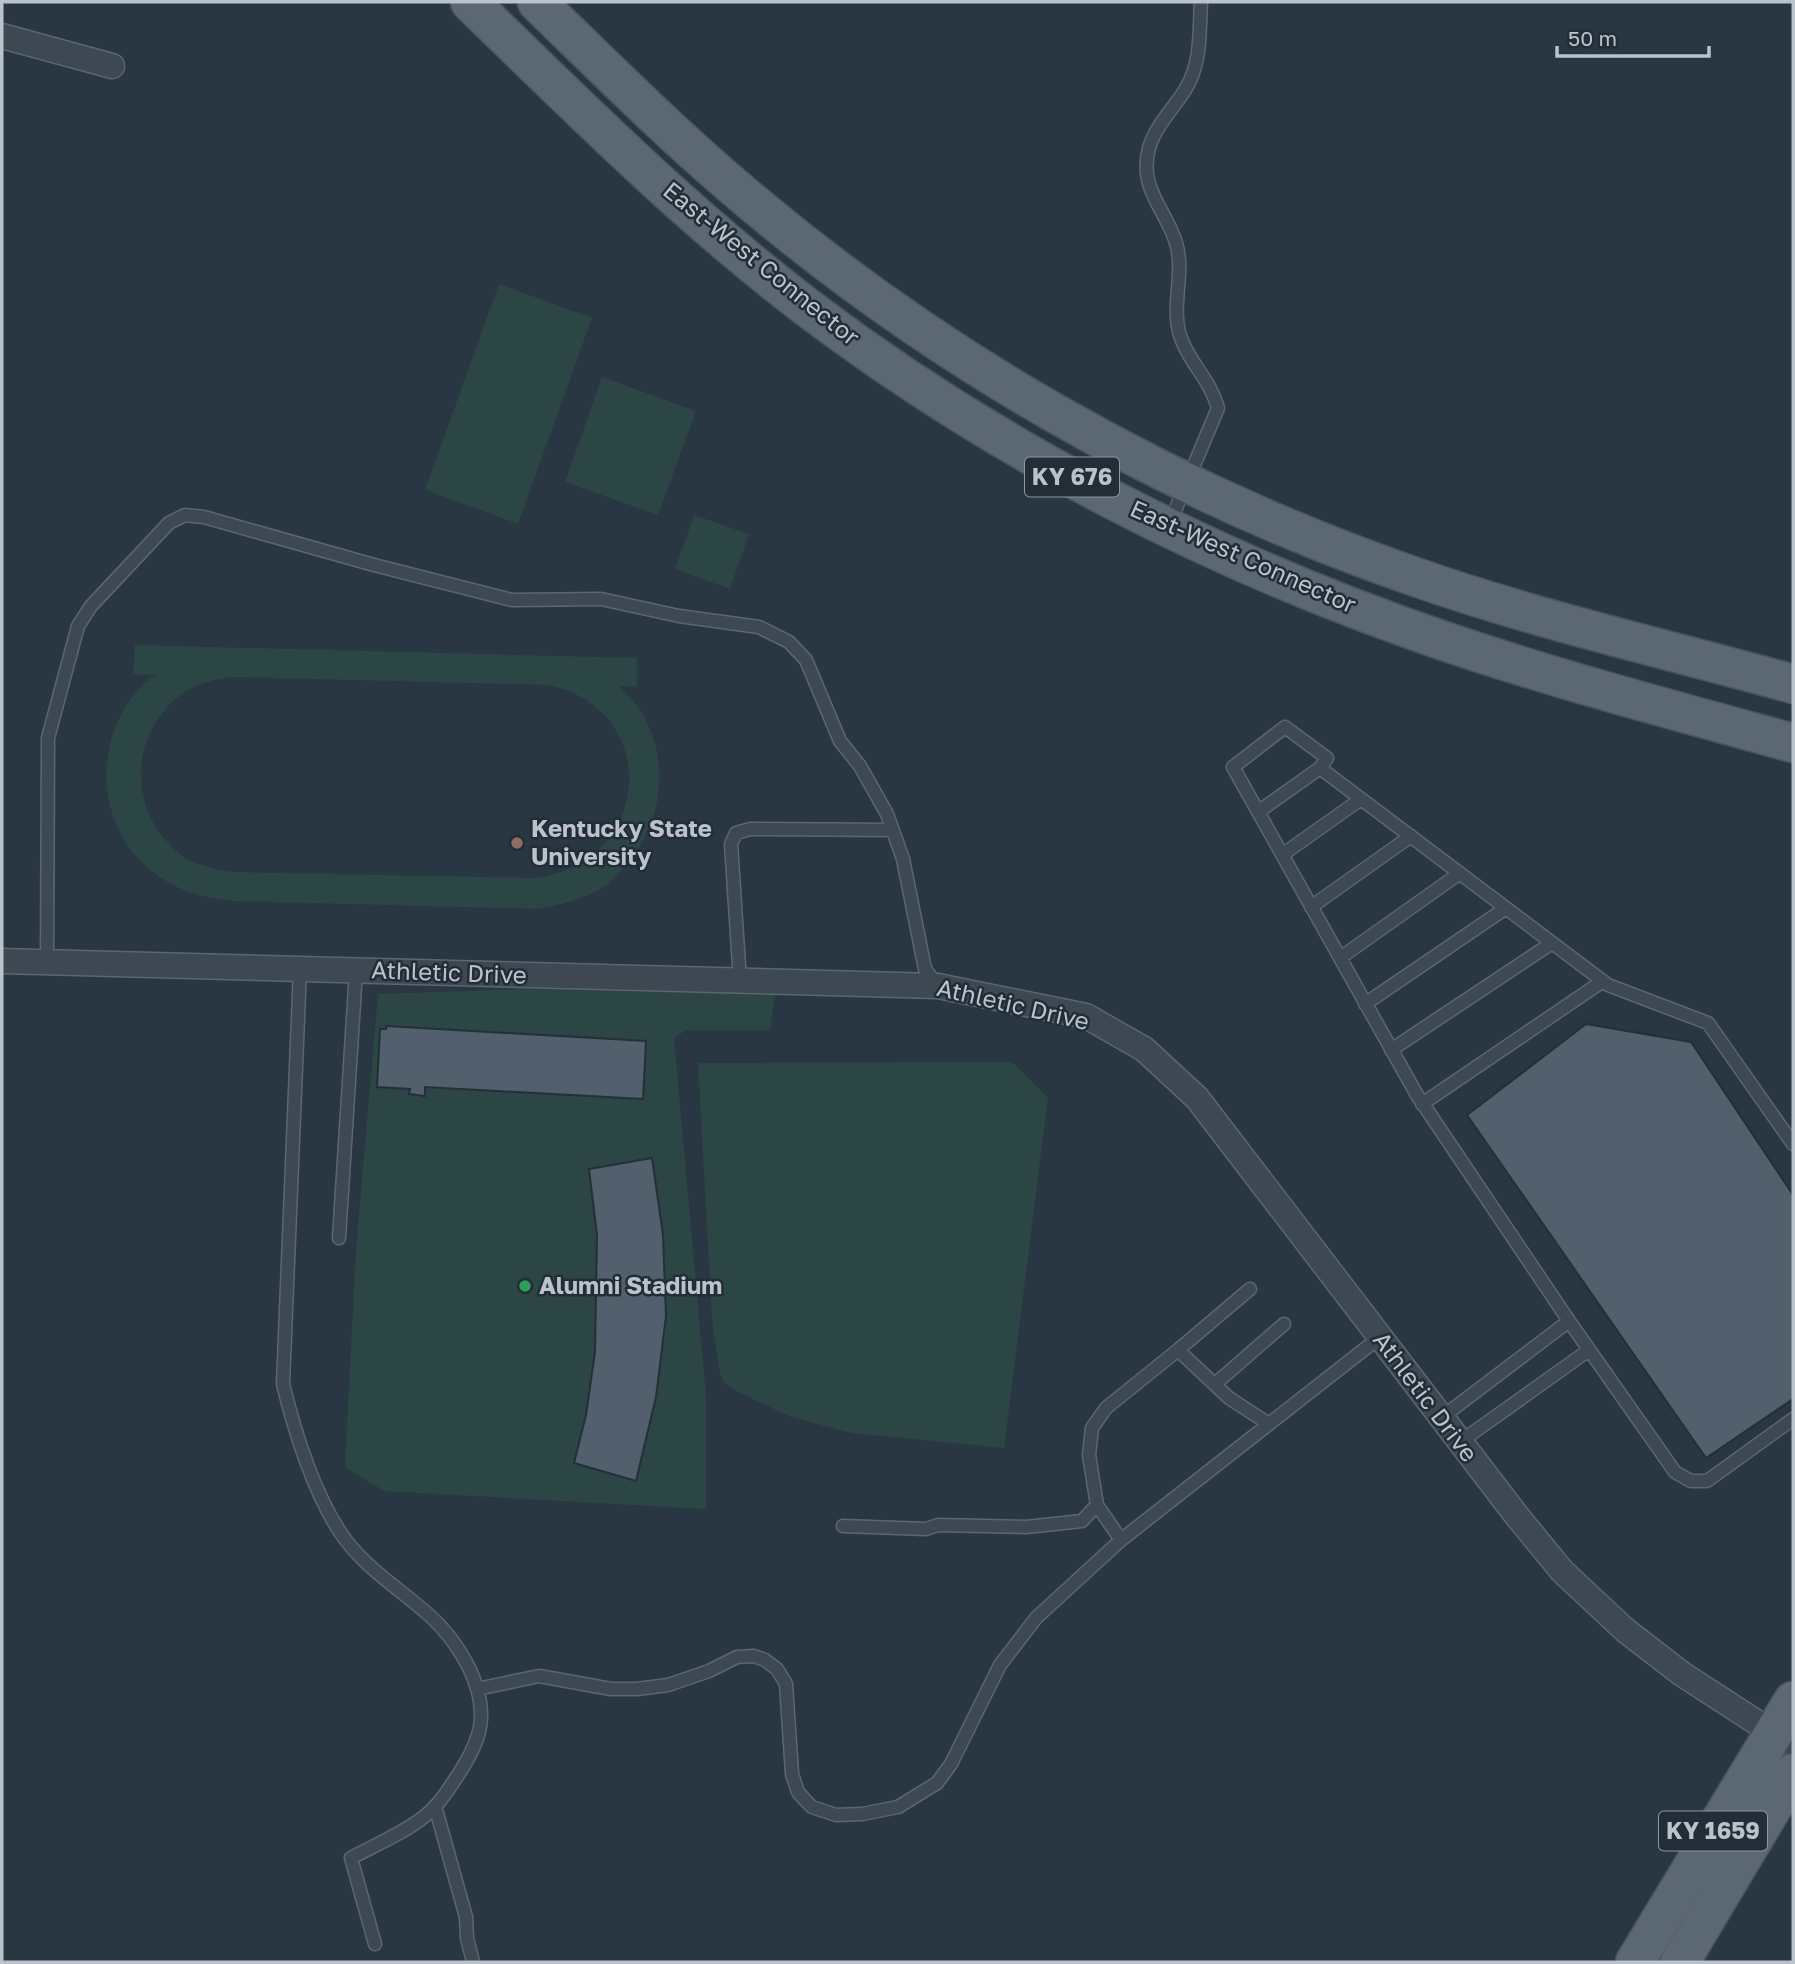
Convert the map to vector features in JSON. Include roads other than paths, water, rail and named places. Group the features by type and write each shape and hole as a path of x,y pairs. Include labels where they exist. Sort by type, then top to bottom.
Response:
{"main road":[{"name":"East-West Connector","path":"470,2 695,215 810,309 900,373 983,426 1068,475 1168,526 1313,591 1441,640 1569,680 1793,743"},
{"name":"East-West Connector","path":"537,2 687,145 793,236 943,345 1035,403 1097,437 1187,483 1283,526 1406,574 1539,615 1793,684"},
{"name":"KY 1659","path":"1635,1962 1783,1738 1793,1701"},
{"name":"KY 1659","path":"1680,1962 1793,1773"}],"street":[{"path":"2,36 113,66"},
{"name":"Athletic Drive","path":"2,961 938,986 1086,1016 1144,1049 1197,1098 1441,1418 1562,1571 1625,1630 1682,1674 1783,1738"}],"lane":[{"path":"1168,526 1218,408 1212,389 1182,343 1176,317 1177,244 1150,193 1149,149 1166,114 1185,90 1194,73 1198,56 1201,2"},
{"path":"47,962 48,738 78,626 91,606 169,523 185,515 204,517 374,565 512,600 601,599 679,615 759,627 789,642 806,660 840,741 860,766 887,814 903,859 925,969 938,986"},
{"path":"1258,812 1320,768 1327,758 1285,727 1233,767 1258,812 1311,907 1340,958 1365,1004 1422,1104 1675,1472 1691,1481 1707,1481 1793,1419"},
{"path":"1320,768 1608,985 1708,1023 1793,1144"},
{"path":"1282,855 1361,799"},
{"path":"740,981 731,844 736,833 750,829 893,830"},
{"path":"1311,907 1410,836"},
{"path":"1340,958 1460,873"},
{"path":"1365,1004 1506,908"},
{"path":"1391,1050 1552,943"},
{"path":"300,969 283,1384 296,1437 340,1531 357,1553 394,1589 430,1616 461,1654 481,1702 481,1720 471,1756 435,1806 423,1818 351,1858 374,1944"},
{"path":"339,1238 356,971"},
{"path":"1422,1104 1603,981"},
{"path":"1121,1540 1097,1505 1089,1455 1092,1428 1106,1408 1250,1289"},
{"path":"1441,1418 1569,1321"},
{"path":"1214,1384 1284,1324"},
{"path":"477,1689 539,1676 611,1689 637,1689 668,1685 709,1671 737,1657 754,1656 777,1669 786,1684 792,1774 798,1792 805,1800 812,1807 836,1815 890,1809 918,1797 937,1783 951,1765 1000,1665 1036,1618 1121,1540 1380,1337"},
{"path":"1178,1350 1229,1398 1269,1424"},
{"path":"1460,1442 1589,1350"},
{"path":"843,1526 926,1529 938,1525 1026,1527 1082,1521 1097,1505"},
{"path":"435,1806 460,1891 473,1962"}],"place":[{"name":"Kentucky State University","path":"517,843"},
{"name":"Alumni Stadium","path":"525,1286"}]}
